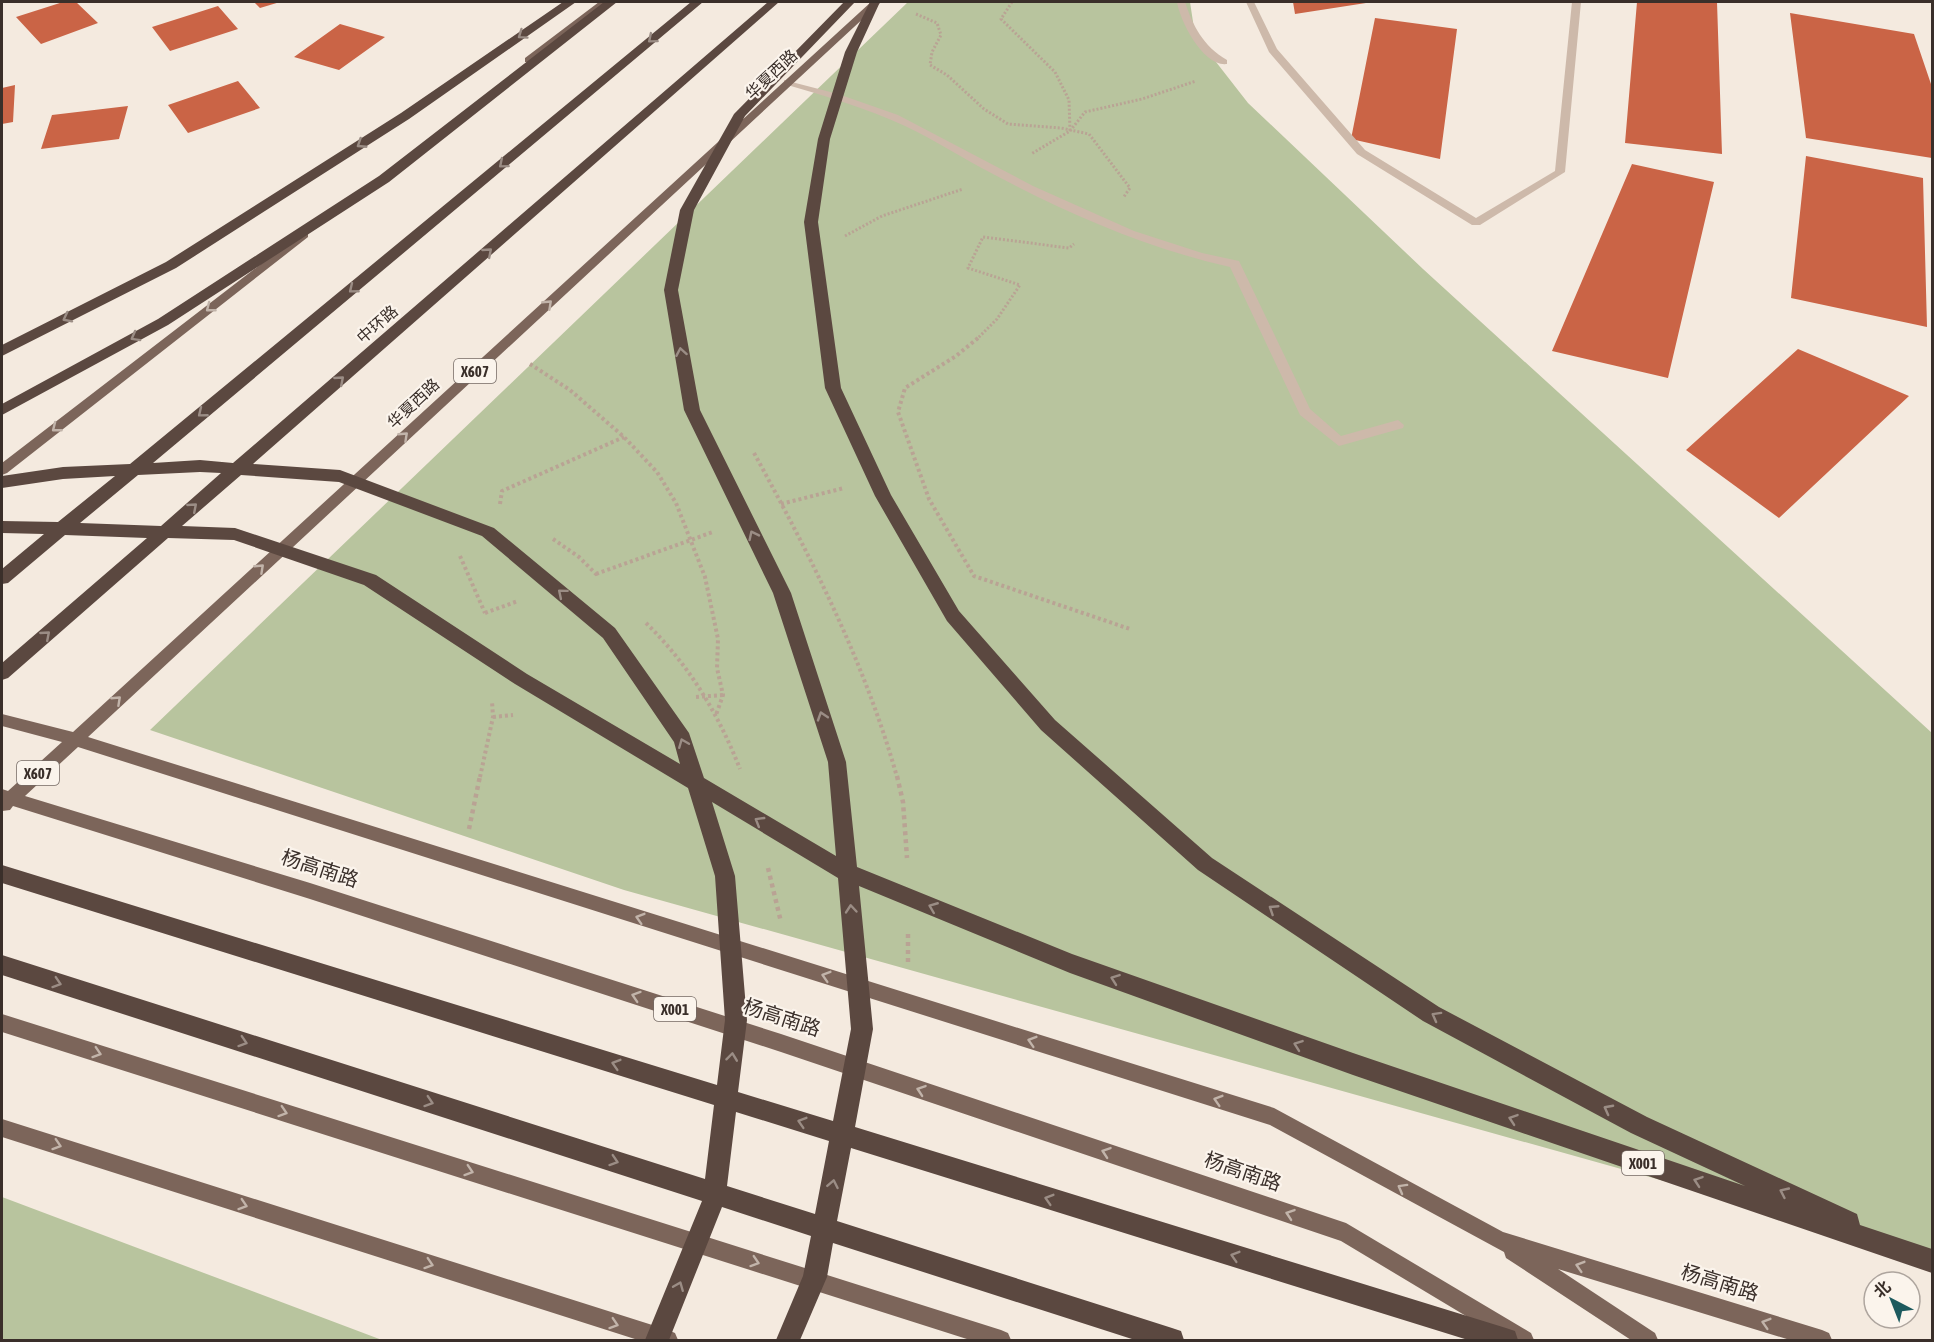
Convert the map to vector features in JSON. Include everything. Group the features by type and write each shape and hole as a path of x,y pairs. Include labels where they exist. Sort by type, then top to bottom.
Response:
{"highway":[{"path":"2,351 171,265 405,116 570,2"},
{"path":"2,410 163,322 296,238 384,178 611,2"},
{"path":"2,578 379,268 697,2"},
{"name":"中环路","path":"2,673 774,2"},
{"path":"788,1341 815,1277 862,1029 837,762 782,593 692,410 670,290 687,210 740,114 850,2"},
{"path":"875,2 851,52 824,139 811,222 833,388 883,496 953,616 1048,725 1205,864 1431,1014 1639,1125 1932,1261"},
{"path":"2,482 63,472 200,466 340,477 488,532 609,633 682,739 725,876 736,1020 714,1198 657,1341"},
{"name":"X001","path":"2,527 235,534 370,580 520,679 842,870 1070,963 1353,1064 1932,1261"},
{"path":"2,874 1506,1341"},
{"path":"2,965 1172,1341"}],"main road":[{"path":"2,470 604,2"},
{"name":"华夏西路","path":"2,807 875,2"},
{"name":"杨高南路","path":"2,720 74,739 1274,1117 1499,1241 1648,1341"},
{"name":"杨高南路","path":"2,796 310,891 781,1043 1346,1233 1524,1341"},
{"path":"2,1023 1001,1341"},
{"path":"2,1128 668,1341"},
{"name":"杨高南路","path":"1499,1241 1822,1341"}],"street":[{"path":"1181,2 1184,18 1209,55 1223,62"},
{"path":"1250,2 1273,50 1361,152 1476,223 1560,172 1577,2"},
{"path":"788,82 866,105 910,124 966,156 1103,220 1192,256 1234,264 1305,412 1339,441 1398,425"}],"path":[{"path":"916,14 937,23 941,35 932,52 930,65 947,75 966,96 1008,124 1061,128 1089,134 1131,188 1117,207 1068,248 983,237 968,268 1020,285 1008,307 963,353 905,388 898,412 920,470 928,499 974,576 1130,629"},
{"path":"1070,131 1085,112 1142,99 1202,79 1223,62"},
{"path":"502,346 570,390 624,437 657,472 676,503 705,577 718,639 717,668 723,695 716,715"},
{"path":"498,511 502,491 624,437"},
{"path":"908,472 920,470"},
{"path":"772,508 851,487"},
{"path":"691,540 722,528"}],"green space":[{"path":"908,2 1190,2 1195,35 1248,103 1423,269 1932,733 1932,1256 624,890 150,730"},
{"path":"2,1197 382,1340 2,1340"}],"building":[{"path":"63,2 76,2 98,23 41,44 16,17"},
{"path":"254,2 280,2 260,8"},
{"path":"1293,2 1366,2 1366,3 1295,14"},
{"path":"1637,2 1717,2 1722,154 1625,143"},
{"path":"218,6 238,29 170,51 152,27"},
{"path":"1790,13 1914,34 1932,87 1932,158 1806,138"},
{"path":"1375,18 1457,29 1440,159 1351,139"},
{"path":"340,24 385,37 339,70 294,57"},
{"path":"238,81 260,108 188,133 168,105"},
{"path":"15,85 13,122 2,124 2,88"},
{"path":"128,106 119,139 41,149 52,115"},
{"path":"1806,156 1923,178 1927,327 1791,298"},
{"path":"1632,164 1714,182 1668,378 1552,351"},
{"path":"1798,349 1909,396 1779,518 1686,450"}]}
